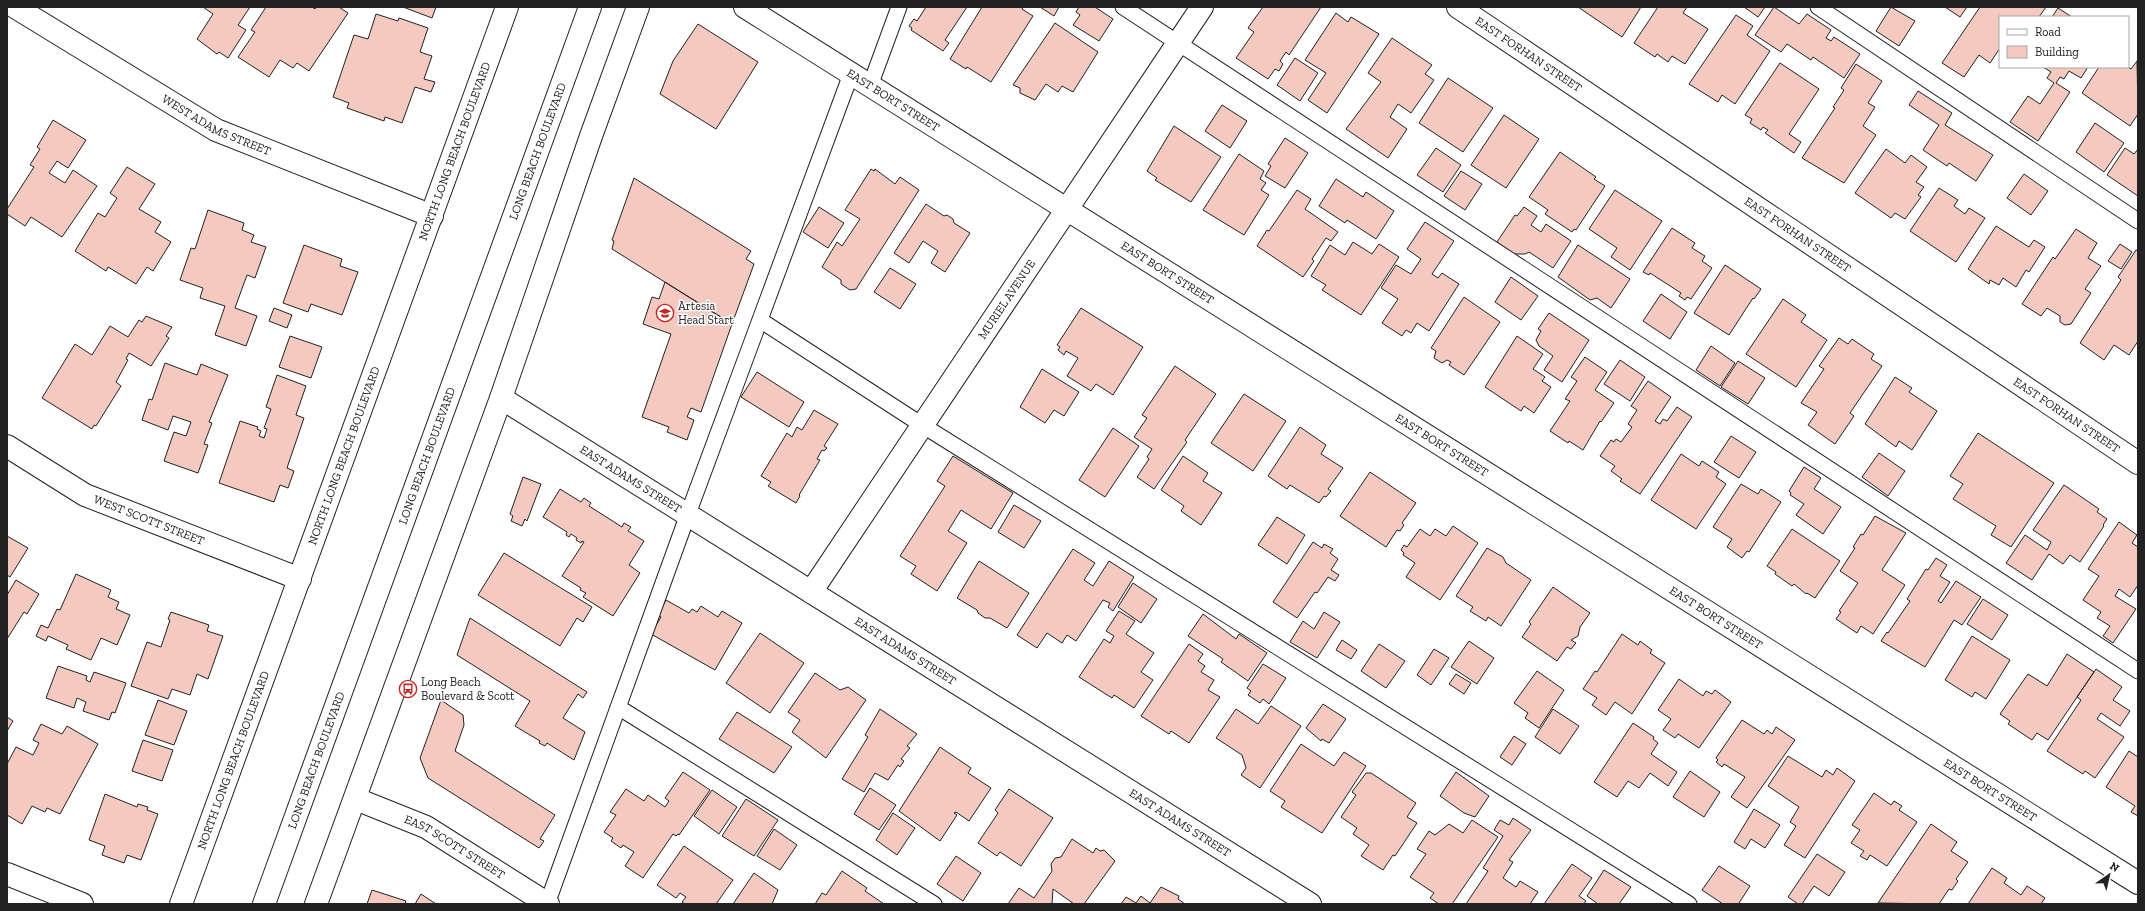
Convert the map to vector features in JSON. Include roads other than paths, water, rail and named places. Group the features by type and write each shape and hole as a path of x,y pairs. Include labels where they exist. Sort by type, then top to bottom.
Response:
{"street":[{"name":"WEST ADAMS STREET","path":"15,7 216,130 432,216"},
{"name":"NORTH LONG BEACH BOULEVARD","path":"181,904 507,7"},
{"name":"LONG BEACH BOULEVARD","path":"264,904 590,7"},
{"path":"316,904 501,398 591,136 638,7"},
{"name":"EAST BORT STREET","path":"745,7 2138,883"},
{"name":"MURIEL AVENUE","path":"811,592 1202,7"},
{"name":"EAST FORHAN STREET","path":"1458,7 2138,463"},
{"name":"EAST ADAMS STREET","path":"501,398 1310,904"},
{"name":"WEST SCOTT STREET","path":"7,446 85,495 300,579"},
{"name":"EAST SCOTT STREET","path":"356,798 426,827 547,904"},
{"path":"7,874 82,904"}],"lane":[{"path":"870,86 900,7"},
{"path":"1123,7 2138,671"},
{"path":"1818,7 2138,221"},
{"path":"547,904 688,514 851,74"},
{"path":"760,320 922,425 1689,904"},
{"path":"618,706 934,904"}],"place":[{"name":"Artesia Head Start","path":"665,313"},
{"name":"Long Beach Boulevard & Scott","path":"408,689"}]}
